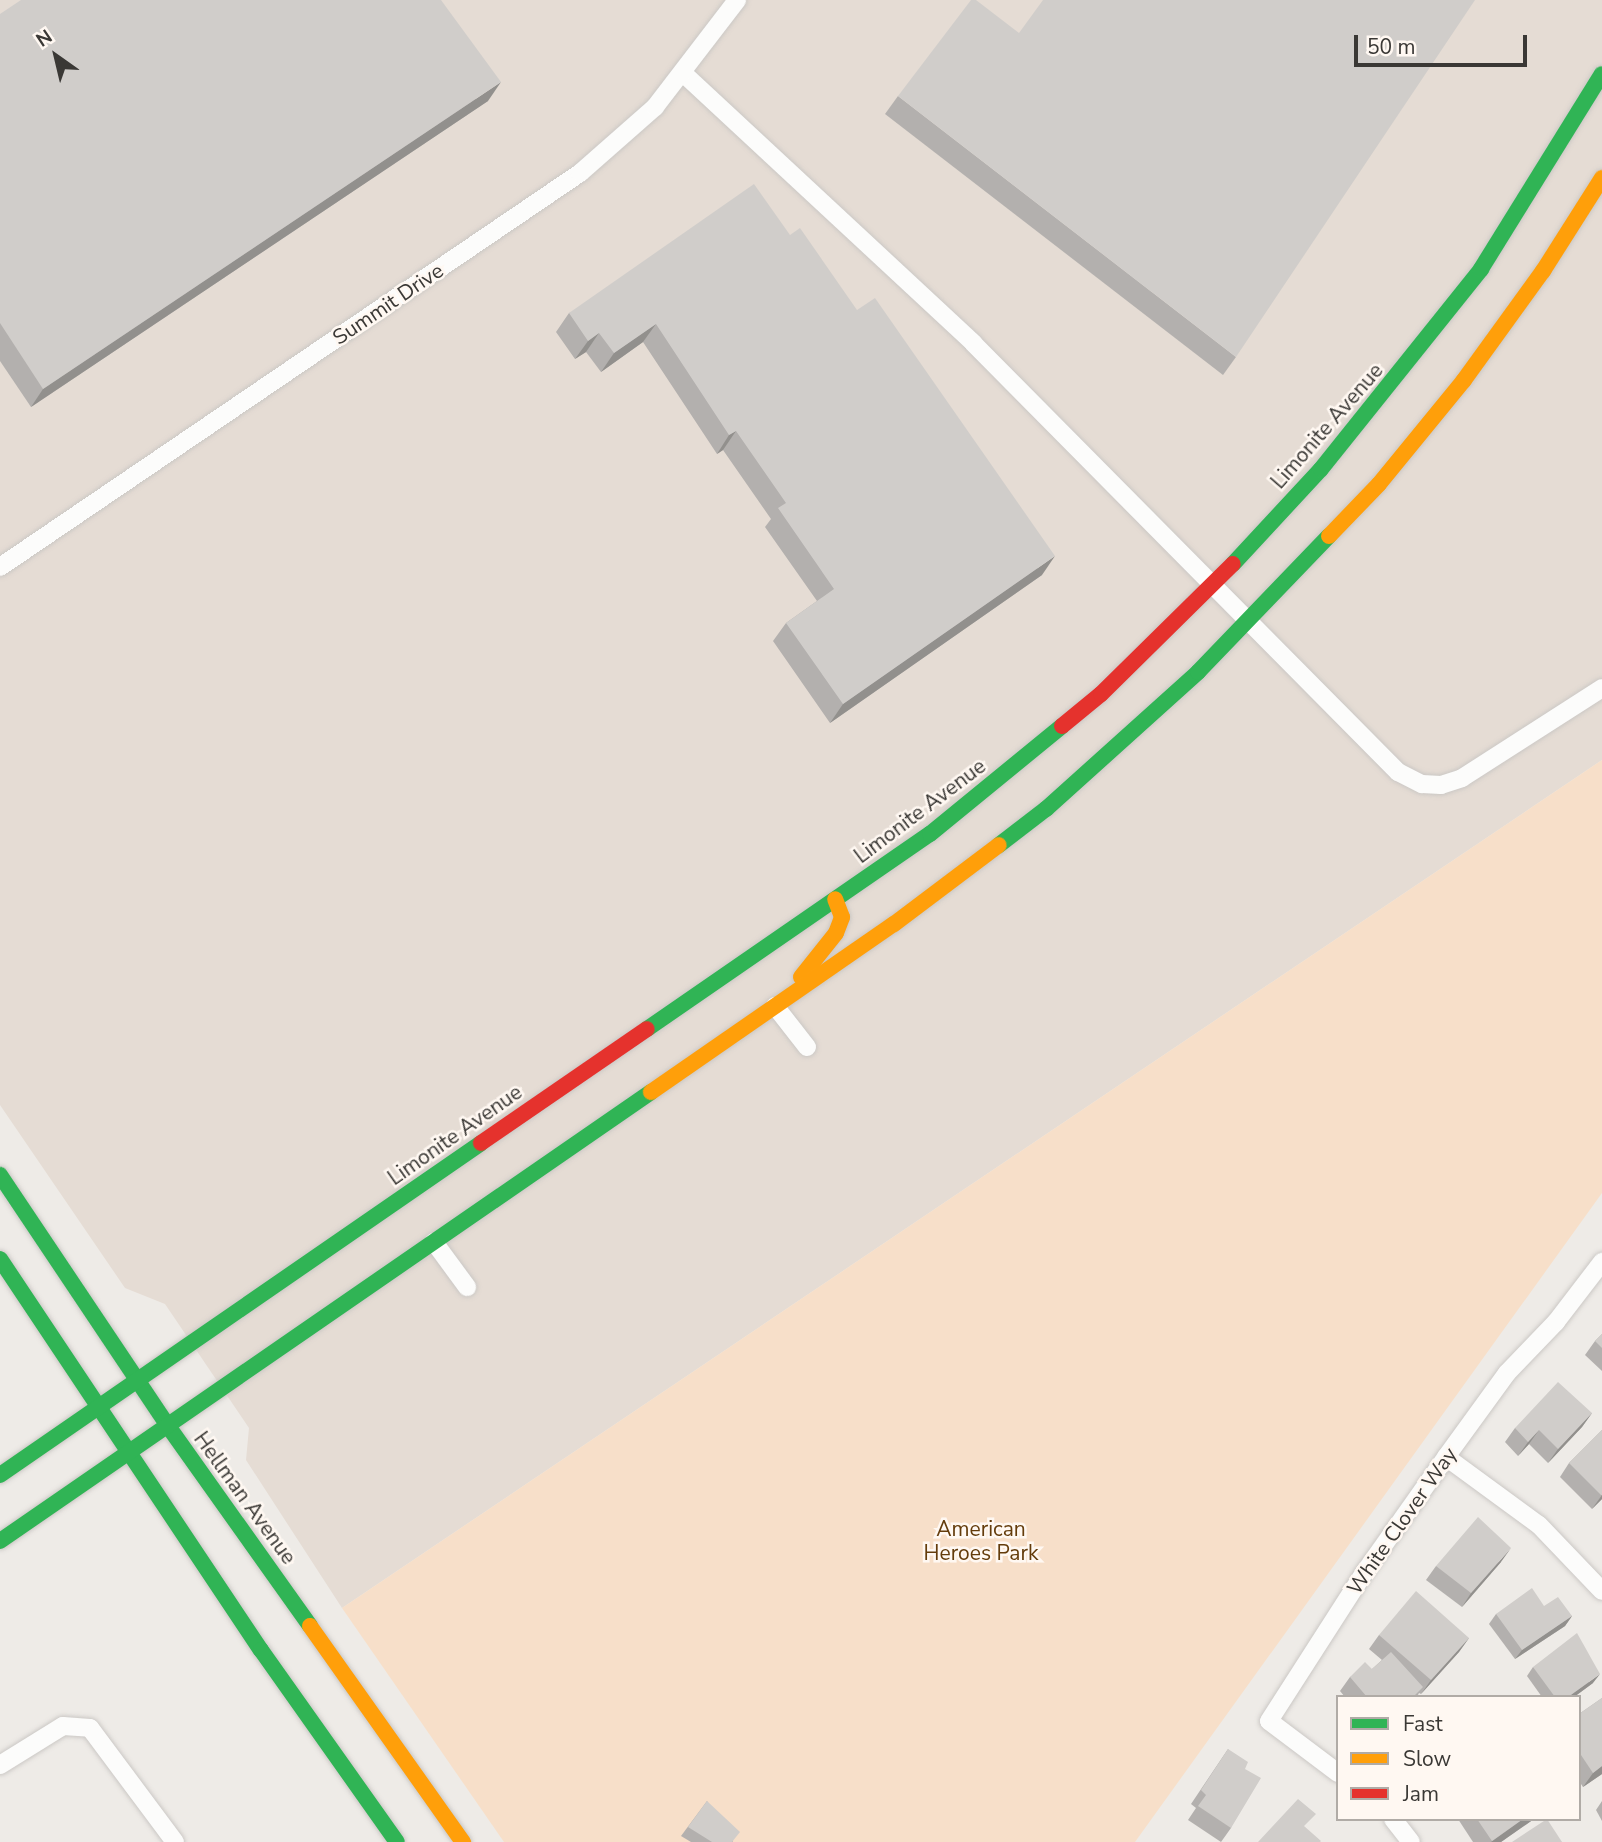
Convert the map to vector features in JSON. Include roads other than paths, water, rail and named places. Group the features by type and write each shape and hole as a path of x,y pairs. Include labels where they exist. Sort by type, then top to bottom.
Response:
{"main road":[{"name":"Limonite Avenue","path":"0,1475 930,834 1101,694 1211,587 1321,469 1428,338 1518,213 1602,74"},
{"path":"0,1541 894,924 1046,808 1198,671 1379,484 1464,380 1543,271 1602,178"},
{"path":"775,1006 836,933 842,917 835,899"},
{"name":"Hellman Avenue","path":"0,1175 168,1426 463,1842"},
{"path":"0,1259 128,1453 397,1842"}],"street":[{"name":"Summit Drive","path":"0,567 580,173 655,107 684,74 737,0"},
{"path":"684,74 973,343 1211,587 1398,772 1422,784 1441,785 1462,778 1602,688"},
{"path":"775,1006 807,1047"},
{"path":"434,1242 467,1287"},
{"name":"White Clover Way","path":"1336,1771 1269,1721 1364,1573 1446,1457 1507,1373 1556,1322 1602,1262"},
{"path":"1446,1457 1539,1525 1602,1591"},
{"path":"0,1765 62,1726 90,1728 175,1842"},
{"path":"1395,1821 1411,1842"}],"park label":[{"name":"American Heroes Park","path":"981,1541"}]}
